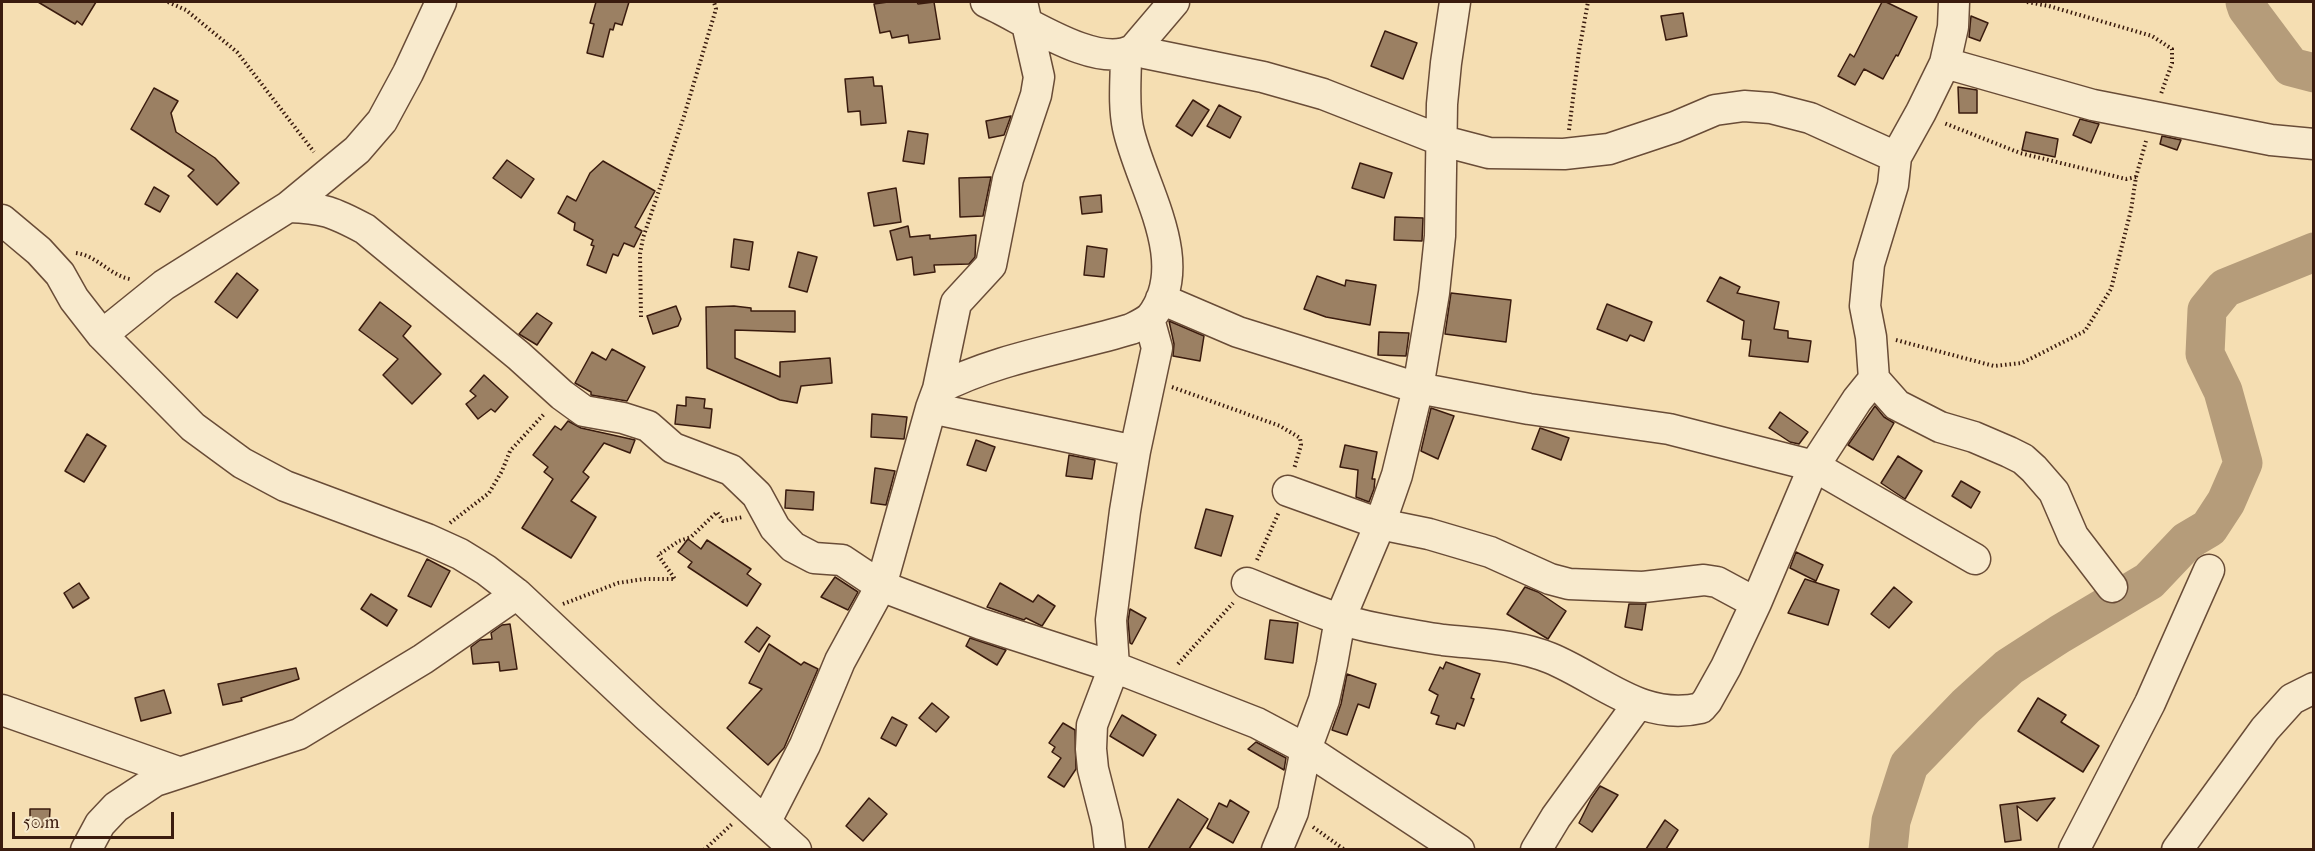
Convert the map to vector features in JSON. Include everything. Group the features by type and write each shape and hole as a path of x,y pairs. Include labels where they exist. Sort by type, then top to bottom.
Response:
{"street":[{"path":"102,335 164,285 288,207 357,150 382,121 408,73 441,2"},
{"path":"986,2 1024,13 1085,49 1114,55 1130,51 1145,53 1263,77 1323,94 1443,141 1489,153 1564,154 1609,149 1675,127 1715,110 1744,106 1771,108 1810,118 1896,157"},
{"path":"1110,849 1107,824 1093,769 1092,725 1114,667 1111,620 1125,511 1157,348 1155,309 1165,285 1167,257 1162,226 1129,129 1125,106 1130,51 1174,2"},
{"path":"1277,849 1293,812 1306,749 1324,700 1340,619 1380,524 1397,475 1418,388 1434,293 1440,236 1446,63 1455,2"},
{"path":"1954,2 1953,27 1945,63 1896,157 1893,185 1869,264 1865,306 1871,338 1874,379 1897,405 1940,427 1974,436 2009,452 2034,468 2054,492 2073,536 2112,587"},
{"path":"758,814 805,745 840,661 881,586 935,399 956,303 991,265 1008,179 1036,95 1040,76 1024,13"},
{"path":"1945,63 2082,102 2153,118 2271,140 2313,144"},
{"path":"288,207 318,208 339,215 365,229 584,411 623,418 648,426 673,448 731,470 757,495 775,528 793,547 814,558 842,560 881,586 981,624 1114,667 1257,723 1306,749 1460,849"},
{"path":"2,220 39,251 60,274 74,299 102,335 193,427 242,463 285,486 428,539 460,554 486,570 517,594 647,716 796,849"},
{"path":"935,399 955,381 997,366 1131,329 1155,309"},
{"path":"1155,309 1238,332 1418,388 1529,409 1669,429 1814,466 1975,559"},
{"path":"1247,583 1340,619 1377,629 1517,647 1550,658 1638,704 1671,712 1701,708 1726,667 1756,603 1814,466 1857,400 1874,379"},
{"path":"935,399 1135,451"},
{"path":"1288,491 1380,524 1430,534 1490,552 1569,585 1643,587 1704,580 1718,582 1756,603"},
{"path":"2074,849 2150,703 2209,570"},
{"path":"86,849 100,824 116,807 155,781 299,734 423,659 517,594"},
{"path":"2177,849 2265,729 2292,699 2313,688"},
{"path":"1536,849 1556,817 1638,704"},
{"path":"2,710 178,772"}],"path":[{"path":"168,2 186,10 237,52 330,171"},
{"path":"641,317 640,254 643,238 684,116 716,9 714,2"},
{"path":"1564,154 1588,2"},
{"path":"1871,338 1901,341 1994,366 2022,363 2085,331 2110,289 2131,210 2136,177 2172,63 2172,48 2152,36 2049,6 2027,2"},
{"path":"1921,112 2020,153 2094,173 2126,179 2136,177"},
{"path":"39,251 66,251 91,256 115,274 125,278 164,285"},
{"path":"1150,380 1211,399 1280,426 1299,438 1301,445 1288,491 1247,583 1224,614 1159,685"},
{"path":"428,539 489,493 514,445 562,395"},
{"path":"554,605 572,602 618,583 644,579 675,579 658,555 679,541 691,537 717,512 723,521 767,510"},
{"path":"1293,812 1345,849"},
{"path":"704,849 758,814"}],"building":[{"path":"38,2 96,2 82,25 77,21 75,24"},
{"path":"596,2 629,2 622,25 615,23 613,30 610,29 603,57 587,53 594,24 590,23"},
{"path":"917,2 918,4 934,2 940,39 909,43 908,35 892,38 890,31 880,33 874,4"},
{"path":"1882,2 1917,17 1898,56 1896,55 1883,79 1864,69 1855,85 1838,76 1850,54 1854,57"},
{"path":"1683,13 1687,36 1666,40 1661,16"},
{"path":"1971,16 1988,23 1980,41 1969,37"},
{"path":"1385,31 1417,43 1403,79 1371,66"},
{"path":"873,77 874,86 882,86 886,123 861,125 860,111 848,112 845,79"},
{"path":"1958,87 1977,90 1977,113 1959,113"},
{"path":"154,88 178,101 171,113 176,132 215,158 239,183 217,205 188,176 194,170 131,129"},
{"path":"1193,100 1209,110 1192,136 1176,126"},
{"path":"1219,105 1241,117 1230,138 1207,126"},
{"path":"1011,116 1004,135 989,138 986,121"},
{"path":"2080,119 2099,124 2091,143 2073,135"},
{"path":"908,131 928,134 924,164 903,161"},
{"path":"2026,132 2058,139 2055,157 2022,150"},
{"path":"2162,136 2181,140 2177,150 2160,144"},
{"path":"507,160 534,179 521,198 493,178"},
{"path":"603,161 655,191 635,227 642,231 634,247 624,243 618,256 613,254 606,273 587,265 594,246 591,245 593,240 574,230 575,223 558,213 567,196 576,201 590,173"},
{"path":"1360,163 1392,173 1384,198 1352,188"},
{"path":"991,177 983,216 960,217 959,178"},
{"path":"154,187 169,196 160,212 145,204"},
{"path":"896,188 901,222 874,226 868,193"},
{"path":"1101,195 1102,212 1082,214 1080,197"},
{"path":"1395,217 1423,218 1422,241 1394,240"},
{"path":"908,226 910,237 930,235 930,239 976,235 975,257 969,264 934,265 935,272 914,275 912,257 897,260 890,231"},
{"path":"734,239 753,242 749,270 731,267"},
{"path":"1087,246 1107,249 1104,277 1084,275"},
{"path":"798,252 817,257 807,292 789,287"},
{"path":"237,273 258,290 237,318 215,302"},
{"path":"1317,276 1345,286 1346,280 1376,285 1370,325 1326,317 1304,309"},
{"path":"1720,277 1740,287 1737,293 1779,302 1774,329 1788,331 1788,338 1811,341 1808,362 1749,356 1751,340 1742,339 1744,321 1707,301"},
{"path":"1451,293 1511,300 1506,342 1445,334"},
{"path":"380,302 411,326 403,336 441,374 412,404 383,375 398,359 359,330"},
{"path":"1607,304 1652,322 1644,341 1630,335 1627,341 1597,329"},
{"path":"676,306 681,319 678,326 653,334 647,316"},
{"path":"706,307 751,308 751,311 795,311 795,332 735,330 735,358 780,377 780,362 830,358 832,383 801,386 797,403 780,400 707,368"},
{"path":"537,313 552,323 537,345 519,334"},
{"path":"1169,321 1204,336 1200,361 1173,356 1174,344"},
{"path":"1379,332 1409,333 1406,356 1378,355"},
{"path":"612,349 645,367 627,401 591,395 591,392 575,383 592,352 606,360"},
{"path":"484,375 508,397 495,412 491,409 478,419 466,404 476,396 470,391"},
{"path":"686,397 705,399 704,408 712,409 710,428 675,424 677,405 686,406"},
{"path":"1875,406 1884,417 1894,423 1873,460 1848,445"},
{"path":"1431,408 1454,416 1438,459 1421,451"},
{"path":"1780,412 1808,432 1799,444 1790,442 1769,428"},
{"path":"872,414 907,417 904,439 871,437"},
{"path":"568,421 581,428 635,440 630,453 604,443 583,472 589,477 571,501 596,517 571,558 522,528 553,479 544,472 548,467 533,455 555,426 561,430"},
{"path":"1540,428 1569,438 1561,460 1532,449"},
{"path":"87,434 106,446 84,482 65,471"},
{"path":"976,440 995,447 986,471 967,465"},
{"path":"1345,445 1377,452 1372,479 1375,479 1374,489 1369,502 1356,497 1358,470 1340,467"},
{"path":"1069,455 1095,460 1092,479 1066,476"},
{"path":"1898,456 1922,471 1905,499 1881,483"},
{"path":"875,468 895,471 886,505 871,503"},
{"path":"1961,481 1980,492 1971,508 1952,496"},
{"path":"786,490 814,492 813,510 785,508"},
{"path":"1206,509 1233,516 1221,556 1195,548"},
{"path":"688,539 701,549 707,540 751,569 747,574 761,584 747,606 688,567 692,562 678,552"},
{"path":"1796,552 1823,565 1816,581 1790,568"},
{"path":"427,559 450,571 431,607 408,596"},
{"path":"835,577 858,592 848,610 821,597"},
{"path":"1805,579 1839,590 1828,625 1788,613"},
{"path":"79,583 89,598 73,608 64,593"},
{"path":"1000,583 1033,602 1038,595 1055,606 1042,626 1026,618 1024,620 987,607"},
{"path":"1525,587 1538,592 1566,611 1548,639 1507,614"},
{"path":"1894,587 1912,602 1889,628 1871,614"},
{"path":"371,594 397,610 387,626 361,609"},
{"path":"1629,604 1646,604 1642,630 1625,627"},
{"path":"1130,609 1146,618 1132,644 1128,621"},
{"path":"1270,620 1298,623 1293,663 1265,659"},
{"path":"510,624 517,669 500,671 499,662 473,664 471,647 480,640 492,639 491,633 502,625"},
{"path":"757,627 770,636 759,652 745,642"},
{"path":"970,638 1006,650 997,665 966,646"},
{"path":"769,644 801,665 804,662 818,669 784,748 768,765 727,728 762,689 749,683"},
{"path":"1446,662 1480,674 1464,726 1457,723 1455,729 1436,724 1439,716 1431,713 1438,695 1429,690 1440,667 1443,669"},
{"path":"296,668 299,679 241,698 242,701 223,705 218,684"},
{"path":"1347,674 1376,684 1369,708 1358,704 1347,735 1332,730 1341,704"},
{"path":"164,690 171,713 141,721 135,698"},
{"path":"2038,698 2066,715 2061,722 2099,746 2083,772 2018,731"},
{"path":"932,703 949,717 936,732 919,718"},
{"path":"1122,715 1156,735 1143,756 1110,736"},
{"path":"892,717 907,725 896,746 881,738"},
{"path":"1063,723 1075,730 1076,769 1064,787 1048,777 1061,758 1052,752 1055,747 1049,743"},
{"path":"1256,742 1286,758 1284,770 1248,749"},
{"path":"1600,786 1618,795 1592,832 1579,823"},
{"path":"869,798 887,814 863,841 846,826"},
{"path":"2055,798 2037,821 2017,806 2021,840 2005,842 2000,805"},
{"path":"1178,799 1208,819 1189,849 1148,849"},
{"path":"1230,800 1249,812 1233,843 1207,828 1219,803 1227,807"},
{"path":"30,809 50,809 49,827 30,827"},
{"path":"1665,820 1678,830 1666,849 1646,849"}],"waterway":[{"path":"2245,2 2247,8 2291,67 2314,73"},
{"path":"1888,850 1891,821 1909,765 1966,706 2009,667 2149,581 2187,541 2209,528 2226,502 2243,463 2223,391 2205,354 2207,310 2225,288 2314,252"}]}
